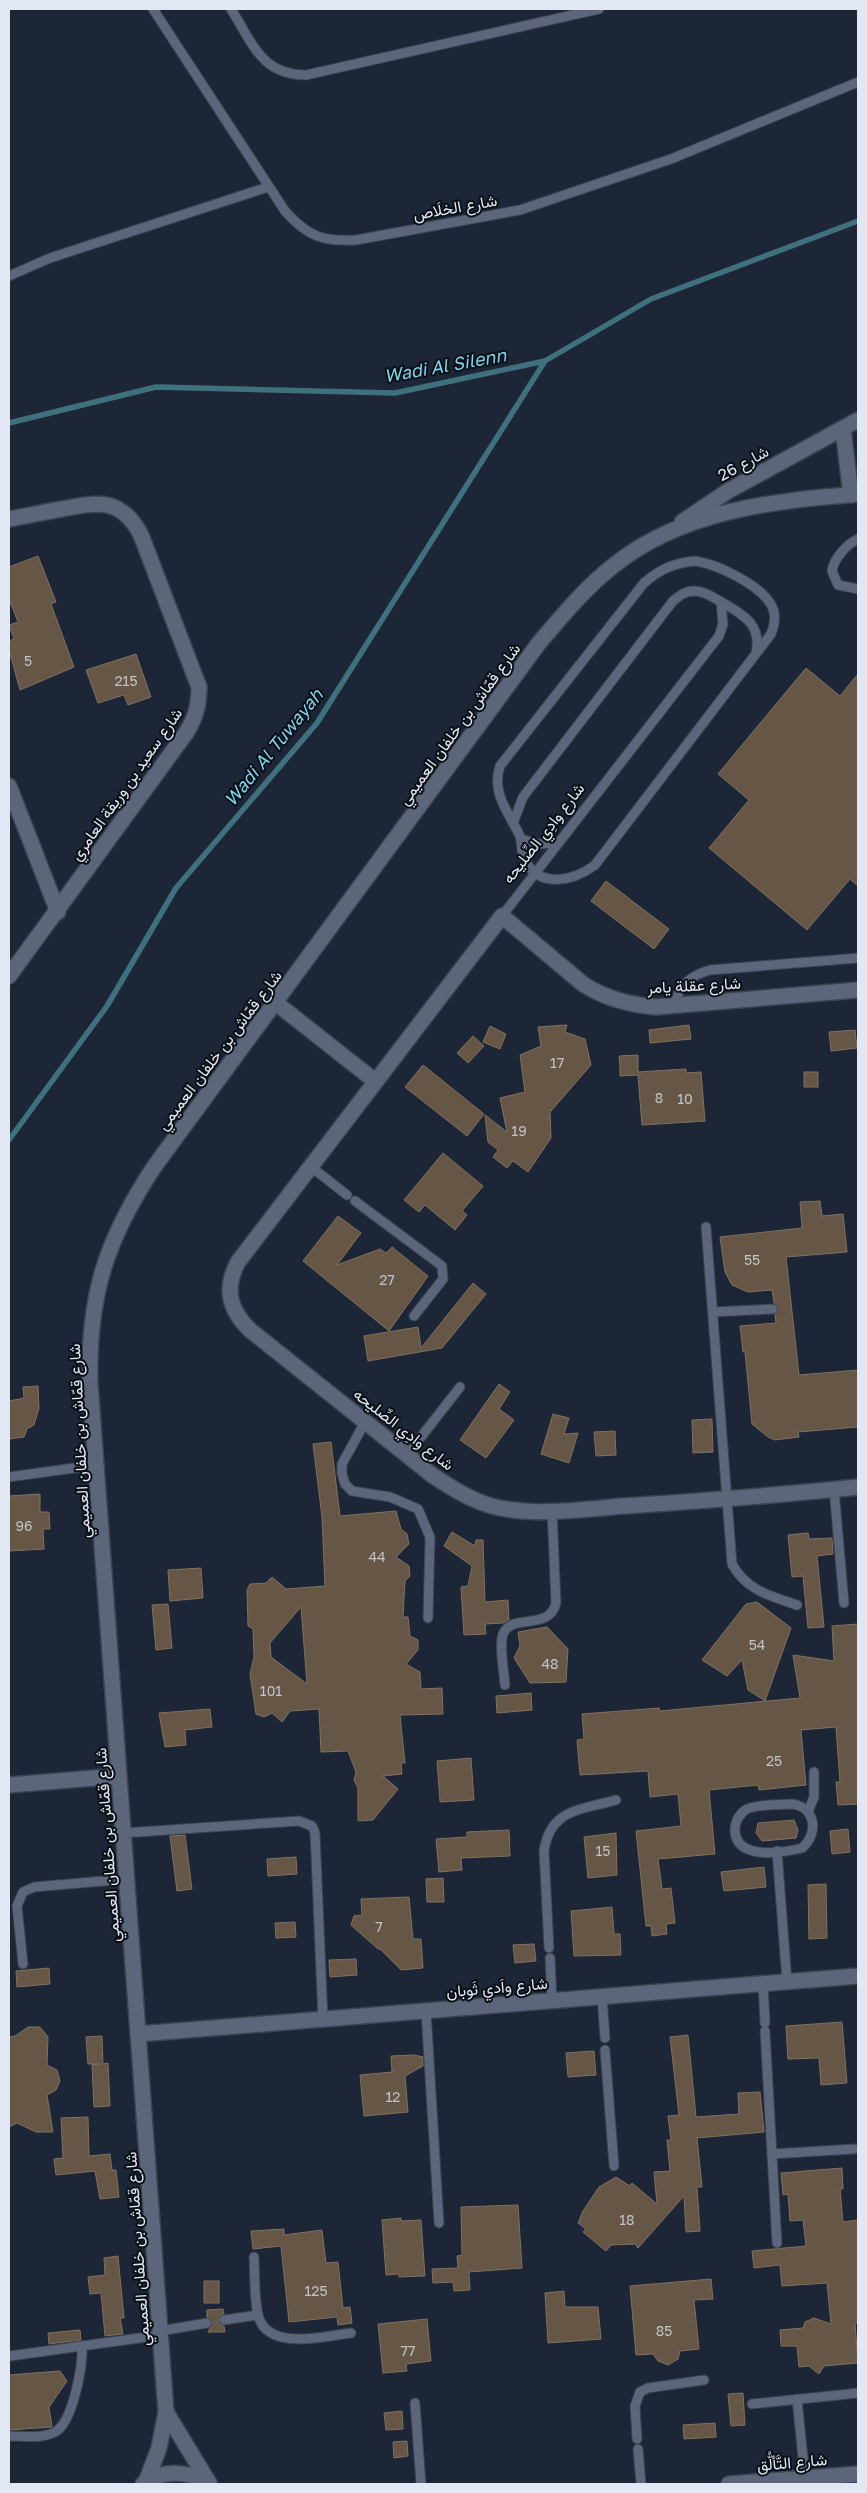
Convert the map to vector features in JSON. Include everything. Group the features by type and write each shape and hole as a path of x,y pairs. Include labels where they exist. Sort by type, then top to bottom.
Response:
{"street":[{"name":"شارع 26","path":"665,535 728,491 858,420"},
{"path":"843,428 855,494"},
{"name":"شارع قمّاش بن خلفان العميمي","path":"144,2483 159,2448 166,2412 89,1351 92,1319 106,1257 133,1198 154,1167 557,621 587,589 614,565 643,546 665,535 739,508 782,501 855,494"},
{"name":"شارع سعيد بن وريقة العامري","path":"9,520 94,502 109,504 123,511 134,521 199,687 199,704 195,719 186,733 58,912 9,976"},
{"path":"10,792 58,912"},
{"name":"شارع عقلة يامر","path":"502,916 596,992 610,999 640,1006 676,1006 858,990"},
{"name":"شارع وادِي الصِّليحه","path":"502,916 238,1262 229,1284 230,1298 234,1311 250,1330 432,1475 478,1501 498,1508 522,1511 552,1511 729,1499 858,1487"},
{"path":"276,1003 375,1081"},
{"path":"9,1785 119,1776"},
{"name":"شارع واَدي ثَوبان","path":"138,2034 858,1976"},
{"name":"شارع قمّاش بن خلفان العميمي","path":"166,2412 209,2483"},
{"path":"144,2483 158,2476 177,2473 197,2476 209,2483"},
{"name":"شارع التَّألُّق","path":"730,2484 858,2474"}],"lane":[{"name":"شارع الخلَاص","path":"153,9 268,186 298,226 316,236 335,241 356,240 520,210 671,159 858,82"},
{"path":"231,9 252,46 266,62 285,73 306,76 599,9"},
{"path":"9,276 50,258 268,186"},
{"path":"858,538 846,547 835,562 832,571 838,585 858,589"},
{"path":"695,562 706,563 726,569 764,596 772,608 775,620 770,634 756,653 595,865 580,875 562,880 543,877 534,873 523,858 521,838 498,794 497,784 500,766 638,590 653,575 673,565 695,562"},
{"path":"513,823 523,797 673,600 682,594 694,591 706,594 721,602 750,621 757,633 756,653"},
{"name":"شارع وادِي الصِّليحه","path":"502,916 557,842 719,636 724,617 721,602"},
{"path":"521,838 539,844 557,842"},
{"path":"676,1006 676,1000 682,986 700,973 858,958"},
{"path":"310,1166 347,1195"},
{"path":"355,1201 442,1266 443,1279 414,1316"},
{"path":"706,1227 729,1499 732,1564 738,1575 760,1592 797,1605"},
{"path":"713,1312 773,1309"},
{"path":"407,1455 460,1387"},
{"path":"365,1422 342,1464 345,1484 352,1491 390,1497 418,1509 430,1537 428,1618"},
{"path":"9,1477 96,1464"},
{"path":"834,1489 844,1603"},
{"path":"505,1685 502,1641 506,1630 515,1624 543,1619 554,1611 556,1603 552,1511"},
{"path":"808,1812 814,1797 814,1772"},
{"path":"552,2000 544,1851 546,1835 552,1825 566,1815 616,1800"},
{"path":"797,1804 808,1812 814,1824 814,1831 807,1844 796,1850 755,1852 744,1848 736,1837 735,1831 738,1818 743,1812 753,1807 797,1804"},
{"path":"124,1833 299,1821 312,1826 315,1833 323,2019"},
{"path":"777,1851 787,1982"},
{"path":"23,1964 17,1906 23,1892 34,1887 127,1879"},
{"path":"763,1984 777,2243"},
{"path":"602,1996 605,2038"},
{"path":"426,2011 439,2223"},
{"path":"605,2050 614,2166"},
{"path":"772,2154 854,2149"},
{"path":"254,2257 258,2315 270,2333 287,2339 351,2333"},
{"path":"224,2320 258,2315"},
{"path":"10,2356 160,2333 207,2323"},
{"path":"9,2436 48,2435 63,2425 80,2381 82,2346"},
{"path":"641,2484 635,2406 640,2392 648,2388 704,2380"},
{"path":"752,2404 858,2393"},
{"path":"797,2399 805,2478"},
{"path":"415,2404 421,2484"}],"building":[{"path":"38,556 56,602 51,604 74,667 20,690 9,650 9,641 14,639 9,625 18,622 9,599 9,567"},
{"path":"136,654 151,697 128,705 124,695 98,703 86,670"},
{"path":"806,668 840,696 858,674 858,886 850,879 807,930 709,848 749,800 718,774"},
{"path":"606,881 669,929 654,949 591,901"},
{"path":"567,1025 565,1032 585,1039 591,1065 550,1110 551,1138 528,1172 513,1161 507,1168 493,1157 498,1150 488,1142 485,1115 507,1132 500,1098 525,1092 520,1055 541,1046 538,1027"},
{"path":"689,1025 691,1039 650,1043 649,1030"},
{"path":"490,1026 506,1034 500,1049 483,1042"},
{"path":"855,1030 857,1048 831,1051 829,1032"},
{"path":"473,1036 484,1046 468,1063 457,1053"},
{"path":"638,1055 638,1072 686,1069 686,1073 701,1072 705,1121 642,1125 638,1075 620,1076 619,1056"},
{"path":"423,1065 484,1114 467,1136 405,1087"},
{"path":"804,1072 818,1072 818,1087 804,1087"},
{"path":"443,1153 483,1186 462,1211 467,1215 455,1230 425,1205 419,1212 404,1200"},
{"path":"820,1201 822,1216 843,1214 847,1252 786,1257 799,1375 858,1370 858,1427 798,1432 799,1437 775,1440 768,1437 752,1424 745,1352 743,1352 740,1326 776,1323 775,1315 779,1308 774,1303 772,1290 748,1292 732,1285 725,1272 720,1237 802,1228 800,1202"},
{"path":"338,1216 361,1233 337,1265 380,1249 386,1253 392,1247 428,1276 389,1331 303,1261"},
{"path":"473,1283 486,1294 442,1348 368,1361 364,1336 418,1327 421,1348"},
{"path":"499,1384 510,1392 499,1409 514,1420 486,1458 460,1440"},
{"path":"38,1386 39,1408 34,1425 27,1429 24,1437 9,1439 9,1401 24,1398 23,1387"},
{"path":"553,1414 569,1418 564,1434 578,1433 569,1463 541,1454"},
{"path":"712,1419 713,1452 693,1453 692,1420"},
{"path":"615,1431 616,1455 596,1456 594,1432"},
{"path":"331,1442 340,1516 396,1511 401,1529 407,1534 409,1544 396,1557 409,1566 410,1576 405,1581 403,1617 408,1617 410,1636 418,1640 418,1650 406,1664 420,1672 421,1689 442,1688 443,1714 400,1715 405,1763 401,1763 402,1774 383,1776 398,1789 373,1820 358,1821 358,1788 354,1780 356,1772 348,1751 321,1752 319,1709 290,1711 282,1722 272,1713 264,1717 256,1714 250,1674 254,1657 253,1629 248,1626 247,1590 250,1584 266,1583 272,1577 286,1589 325,1586 322,1517 313,1444","holes":["301,1607 307,1684 271,1657 270,1643"]},
{"path":"40,1494 40,1512 49,1512 50,1529 43,1529 44,1549 9,1551 9,1496"},
{"path":"452,1532 475,1546 476,1540 483,1540 485,1602 508,1600 509,1620 503,1623 485,1624 486,1634 464,1635 461,1587 468,1586 472,1566 444,1546"},
{"path":"808,1533 809,1539 832,1538 833,1554 817,1556 824,1627 808,1628 803,1576 792,1577 788,1535"},
{"path":"201,1568 203,1598 170,1601 168,1570"},
{"path":"757,1602 791,1628 765,1701 748,1690 742,1660 727,1676 702,1660 746,1604"},
{"path":"168,1604 172,1648 156,1650 152,1605"},
{"path":"858,1624 858,1804 838,1805 836,1782 840,1782 836,1727 801,1730 806,1785 759,1790 758,1785 709,1790 715,1854 658,1859 662,1889 671,1888 675,1923 666,1924 667,1934 652,1936 651,1926 646,1926 636,1831 681,1826 678,1794 650,1797 648,1771 580,1775 577,1740 584,1739 582,1714 659,1708 660,1711 800,1698 793,1655 834,1661 832,1626"},
{"path":"547,1627 568,1649 566,1682 530,1683 514,1658 520,1646 518,1632"},
{"path":"531,1693 532,1710 497,1713 496,1696"},
{"path":"210,1709 212,1727 185,1730 186,1745 165,1747 159,1713"},
{"path":"471,1758 474,1800 440,1802 437,1761"},
{"path":"794,1820 798,1830 796,1838 762,1841 756,1833 758,1823"},
{"path":"848,1829 850,1852 832,1854 830,1831"},
{"path":"509,1830 510,1856 461,1858 462,1870 439,1872 436,1839 467,1837 467,1832"},
{"path":"616,1833 617,1875 588,1878 584,1837"},
{"path":"185,1835 192,1889 177,1891 170,1836"},
{"path":"296,1857 297,1874 268,1876 267,1859"},
{"path":"764,1867 766,1887 724,1891 721,1872"},
{"path":"443,1878 444,1902 427,1902 426,1879"},
{"path":"826,1884 827,1938 809,1939 808,1885"},
{"path":"409,1897 413,1939 421,1939 423,1968 401,1970 380,1949 351,1925 354,1916 362,1915 361,1899"},
{"path":"612,1907 614,1934 620,1934 621,1955 574,1956 571,1911"},
{"path":"295,1922 296,1937 276,1938 275,1923"},
{"path":"534,1944 536,1961 515,1963 513,1945"},
{"path":"356,1959 357,1975 330,1977 329,1960"},
{"path":"49,1968 50,1984 17,1987 16,1971"},
{"path":"842,2022 847,2083 821,2085 819,2058 788,2059 786,2026"},
{"path":"28,2027 40,2027 48,2037 47,2065 57,2070 60,2081 56,2090 47,2095 53,2132 36,2132 17,2123 9,2127 9,2037 15,2036"},
{"path":"688,2035 696,2117 739,2114 738,2093 760,2092 764,2132 697,2138 702,2187 697,2187 700,2231 686,2232 684,2196 638,2248 635,2244 611,2245 606,2251 583,2232 586,2229 578,2223 583,2211 599,2187 616,2177 630,2186 632,2183 657,2204 654,2172 670,2171 667,2140 671,2140 668,2116 679,2115 670,2037"},
{"path":"102,2036 103,2064 108,2063 110,2106 94,2107 92,2065 99,2064 88,2064 86,2037"},
{"path":"594,2051 596,2075 568,2077 566,2053"},
{"path":"414,2055 423,2057 423,2066 405,2076 408,2112 364,2116 360,2075 392,2072 391,2056"},
{"path":"88,2117 89,2156 110,2154 112,2170 116,2170 119,2197 100,2199 95,2171 56,2175 54,2159 63,2158 61,2118"},
{"path":"842,2168 843,2189 840,2189 843,2222 858,2220 858,2323 855,2323 858,2363 824,2366 819,2374 809,2366 799,2367 797,2346 781,2346 780,2330 803,2328 805,2322 814,2318 831,2324 827,2283 782,2286 780,2265 754,2268 752,2251 806,2246 803,2220 790,2221 788,2194 783,2195 781,2173"},
{"path":"518,2205 522,2268 469,2272 470,2290 454,2291 453,2282 433,2283 432,2269 458,2268 457,2256 462,2255 461,2207"},
{"path":"401,2218 401,2221 421,2220 425,2276 399,2277 399,2274 386,2275 382,2220"},
{"path":"284,2229 284,2235 322,2230 326,2263 338,2262 343,2308 350,2307 352,2323 338,2325 337,2317 289,2322 281,2246 253,2249 251,2231"},
{"path":"118,2256 124,2318 120,2318 123,2334 105,2336 101,2293 90,2294 88,2277 105,2275 104,2258"},
{"path":"711,2279 713,2299 694,2300 699,2349 680,2351 678,2359 668,2365 658,2361 653,2354 636,2355 630,2286"},
{"path":"204,2281 219,2281 219,2303 204,2303"},
{"path":"564,2291 565,2307 598,2307 601,2339 548,2343 545,2293"},
{"path":"223,2309 224,2314 220,2315 218,2320 219,2324 224,2326 225,2332 208,2332 213,2322 207,2317 207,2310"},
{"path":"427,2319 431,2361 406,2364 407,2371 383,2373 378,2324"},
{"path":"80,2330 81,2340 49,2344 48,2333"},
{"path":"60,2371 67,2381 49,2407 52,2427 9,2430 9,2375"},
{"path":"743,2393 745,2425 731,2426 728,2394"},
{"path":"402,2411 403,2429 386,2430 384,2413"},
{"path":"715,2423 716,2437 684,2439 683,2425"},
{"path":"407,2441 408,2456 394,2458 393,2442"}],"waterway":[{"name":"Wadi Al Silenn","path":"9,423 156,387 395,393 545,361 651,299 858,221"},
{"name":"Wadi Al Tuwayah","path":"9,1140 107,1006 176,888 317,723 545,361"}]}
